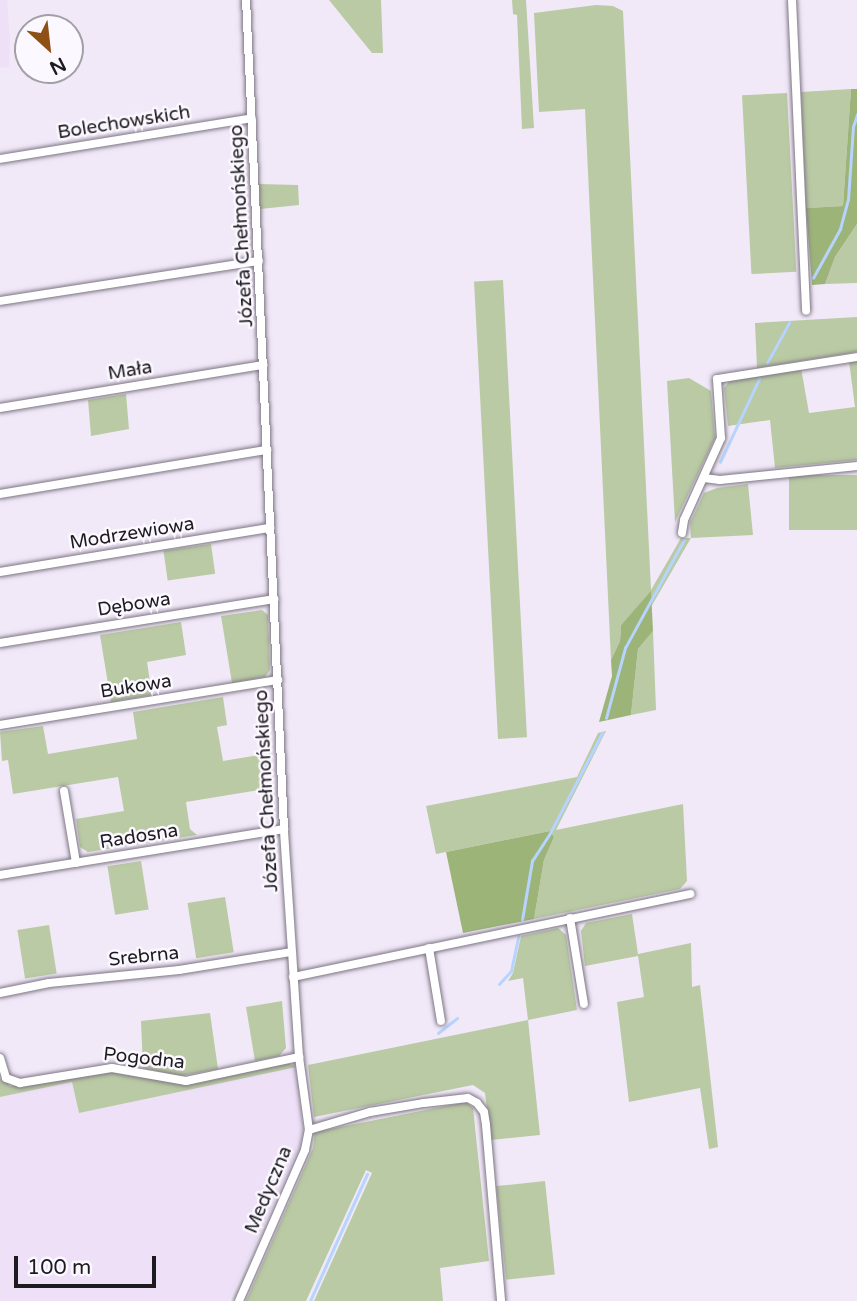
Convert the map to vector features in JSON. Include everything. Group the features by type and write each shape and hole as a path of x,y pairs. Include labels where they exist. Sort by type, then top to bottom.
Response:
{"street":[{"name":"Józefa Chełmońskiego","path":"246,0 284,830 299,1057 309,1130"},
{"path":"792,0 807,311"},
{"name":"Bolechowskich","path":"0,159 252,118"},
{"path":"0,301 259,261"},
{"path":"682,533 684,520 721,438 716,379 857,357"},
{"name":"Mała","path":"0,408 264,365"},
{"path":"0,494 267,450"},
{"path":"704,478 730,479 857,466"},
{"name":"Modrzewiowa","path":"0,572 270,528"},
{"name":"Dębowa","path":"0,643 274,599"},
{"name":"Bukowa","path":"0,725 278,680"},
{"path":"64,791 76,863"},
{"name":"Radosna","path":"0,875 284,830"},
{"path":"293,976 690,894"},
{"path":"570,918 584,1004"},
{"path":"429,948 441,1021"},
{"name":"Srebrna","path":"0,993 50,983 178,970 291,952"},
{"name":"Pogodna","path":"0,1059 6,1078 20,1083 112,1068 186,1080 299,1057"},
{"path":"309,1130 370,1112 424,1102 468,1098 477,1103 484,1112 486,1125 501,1301"},
{"name":"Medyczna","path":"239,1301 305,1150 309,1130"}],"shaded area":[{"path":"0,0 7,0 10,39 9,67 0,68"},
{"path":"297,1067 303,1140 228,1301 0,1301 0,1097 72,1082 79,1113"}],"green space":[{"path":"329,0 381,0 383,53 372,53"},
{"path":"512,0 526,0 534,128 522,129 517,15 513,14"},
{"path":"596,5 613,6 623,11 651,590 681,538 691,538 651,607 651,592 621,625 620,641 611,660 585,109 539,112 534,13"},
{"path":"851,89 843,206 806,208 801,92"},
{"path":"851,89 857,89 857,224 835,257 825,284 812,285 806,208 843,206"},
{"path":"787,93 796,272 751,274 742,95"},
{"path":"259,184 298,185 299,205 260,209"},
{"path":"857,224 857,283 825,284 835,257"},
{"path":"503,280 527,737 498,739 474,282"},
{"path":"857,317 857,352 757,368 755,323"},
{"path":"857,360 857,460 775,468 770,420 728,426 724,388 732,378 801,368 809,413 855,407 849,361"},
{"path":"689,378 711,391 715,438 675,522 667,381"},
{"path":"126,394 129,429 91,436 88,400"},
{"path":"789,475 857,475 857,530 789,530"},
{"path":"748,484 753,535 691,538 690,523 704,493 717,488"},
{"path":"211,544 215,574 168,580 163,551"},
{"path":"651,591 653,631 638,649 631,715 599,722 612,676 611,660 620,641 621,625"},
{"path":"262,610 268,615 270,670 265,677 232,683 221,616"},
{"path":"181,622 186,655 147,662 152,695 111,702 100,635"},
{"path":"653,631 656,710 631,715 638,649"},
{"path":"223,697 227,725 217,727 223,761 271,753 271,788 186,802 190,829 197,835 88,852 80,847 76,819 124,811 118,777 13,794 8,760 2,761 0,732 43,726 48,754 137,739 133,712"},
{"path":"606,731 556,830 683,804 687,881 680,889 534,919 544,860 554,837 550,831 436,854 426,806 577,777 598,733"},
{"path":"550,831 554,837 544,860 534,919 463,933 446,852"},
{"path":"141,861 149,909 115,915 107,866"},
{"path":"225,897 234,952 196,958 187,903"},
{"path":"632,914 638,954 691,943 692,987 700,985 718,1147 709,1149 700,1088 629,1102 617,1002 644,997 638,956 585,966 581,931 586,923"},
{"path":"49,925 57,973 25,978 17,930"},
{"path":"558,928 566,935 577,1010 528,1020 523,978 508,981 513,973 521,936"},
{"path":"282,1001 286,1048 279,1056 255,1061 246,1007"},
{"path":"210,1013 218,1069 180,1076 143,1068 141,1021"},
{"path":"528,1020 540,1135 491,1140 485,1093 473,1085 314,1117 308,1065"},
{"path":"288,1063 297,1067 79,1113 72,1082 0,1097 0,1079 4,1079 10,1086 17,1086 107,1072 185,1083"},
{"path":"466,1102 473,1108 489,1261 440,1268 443,1301 314,1301 372,1173 366,1170 306,1301 246,1301 313,1148 315,1132"},
{"path":"545,1181 555,1274 506,1280 496,1186"}],"waterway":[{"path":"813,278 840,229 848,200 853,127 857,115"},
{"path":"767,363 789,323"},
{"path":"720,462 759,379"},
{"path":"606,718 625,648 684,540"},
{"path":"522,920 532,861 549,835 602,733"},
{"path":"499,984 511,971 518,937"},
{"path":"438,1033 457,1018"},
{"path":"310,1301 367,1174"}]}
